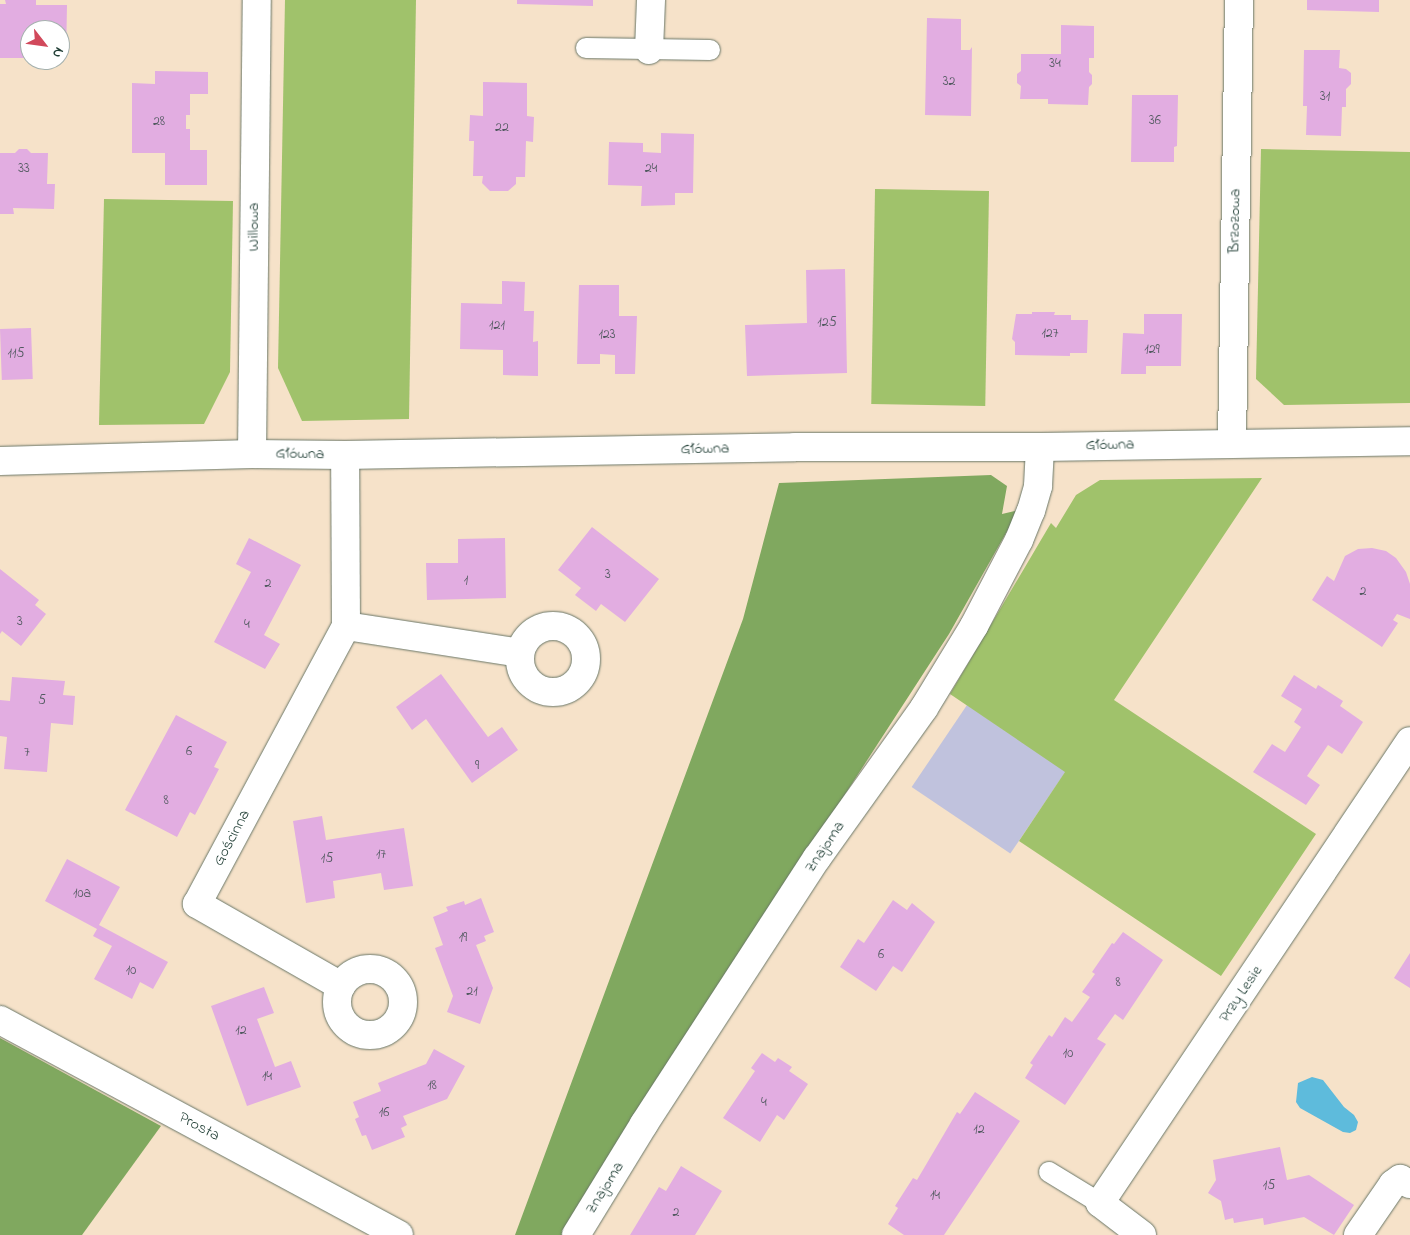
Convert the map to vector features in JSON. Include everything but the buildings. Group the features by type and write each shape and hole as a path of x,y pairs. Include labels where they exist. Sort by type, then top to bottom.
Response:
{"street":[{"name":"Willowa","path":"252,454 257,0"},
{"path":"649,50 650,0"},
{"name":"Brzozowa","path":"1232,443 1239,0"},
{"name":"Główna","path":"0,461 252,454 345,455 795,447 1040,447 1410,441"},
{"name":"Znajoma","path":"576,1235 644,1124 817,858 924,708 974,626 1019,540 1031,511 1038,486 1040,447"},
{"name":"Gościnna","path":"341,986 197,904 346,626 345,455"},
{"path":"346,626 520,653"},
{"name":"Przy Lesie","path":"1100,1203 1410,741"},
{"name":"Prosta","path":"0,1020 399,1235"},
{"path":"1358,1235 1393,1184 1400,1179 1410,1184"},
{"path":"1100,1203 1142,1235"}],"lane":[{"path":"586,48 710,50"},
{"path":"1049,1172 1100,1203"}],"shaded area":[{"path":"967,705 1066,772 1010,854 912,787"}],"green space":[{"path":"285,0 416,0 409,419 302,421 278,368"},
{"path":"1261,149 1410,152 1410,403 1284,405 1256,379"},
{"path":"875,189 989,191 985,406 871,404"},
{"path":"104,199 233,201 230,372 204,424 99,425"},
{"path":"991,475 1007,486 1002,514 1019,510 949,634 698,1021 569,1235 515,1235 743,619 779,483"},
{"path":"1262,478 1114,700 1316,834 1221,976 1019,841 1065,772 950,694 1051,523 1056,528 1076,495 1100,480"},
{"path":"0,1038 161,1126 82,1235 0,1235"}],"water":[{"path":"1312,1077 1323,1080 1344,1107 1354,1115 1358,1122 1356,1130 1350,1133 1343,1132 1300,1108 1296,1102 1298,1083"}]}
